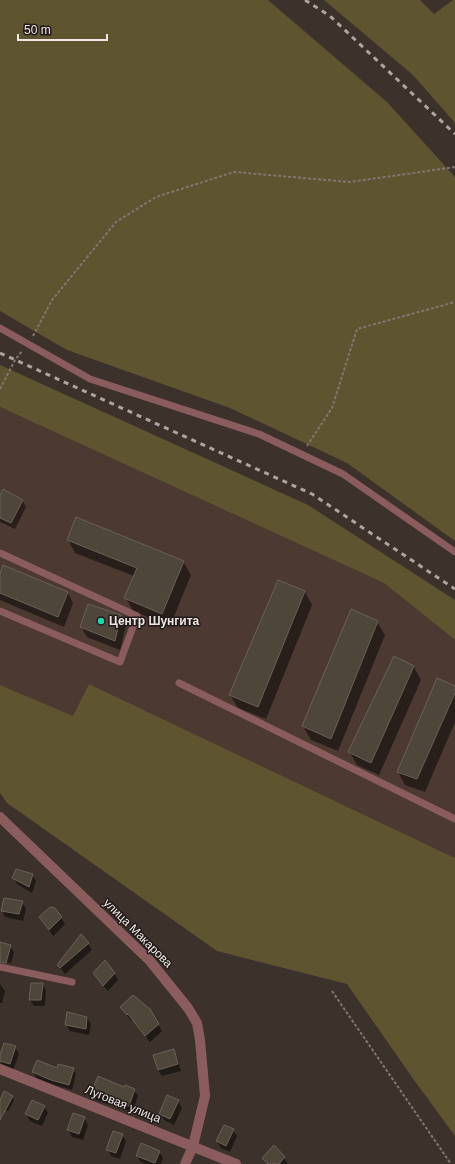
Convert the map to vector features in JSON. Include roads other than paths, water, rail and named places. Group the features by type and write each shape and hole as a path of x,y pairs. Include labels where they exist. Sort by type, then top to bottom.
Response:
{"street":[{"name":"улица Макарова","path":"0,817 150,961 188,1008 197,1023 205,1096 193,1146 185,1164"},
{"name":"Луговая улица","path":"0,1069 236,1164"}],"lane":[{"path":"0,328 90,379 259,434 343,474 455,552"},
{"path":"0,553 137,616 120,662 0,611"},
{"path":"179,683 455,819"},
{"path":"0,967 72,982"}],"railway":[{"path":"305,0 330,16 455,134"},
{"path":"0,353 312,494 455,589"}],"place":[{"name":"Центр Шунгита","path":"101,621"}]}
